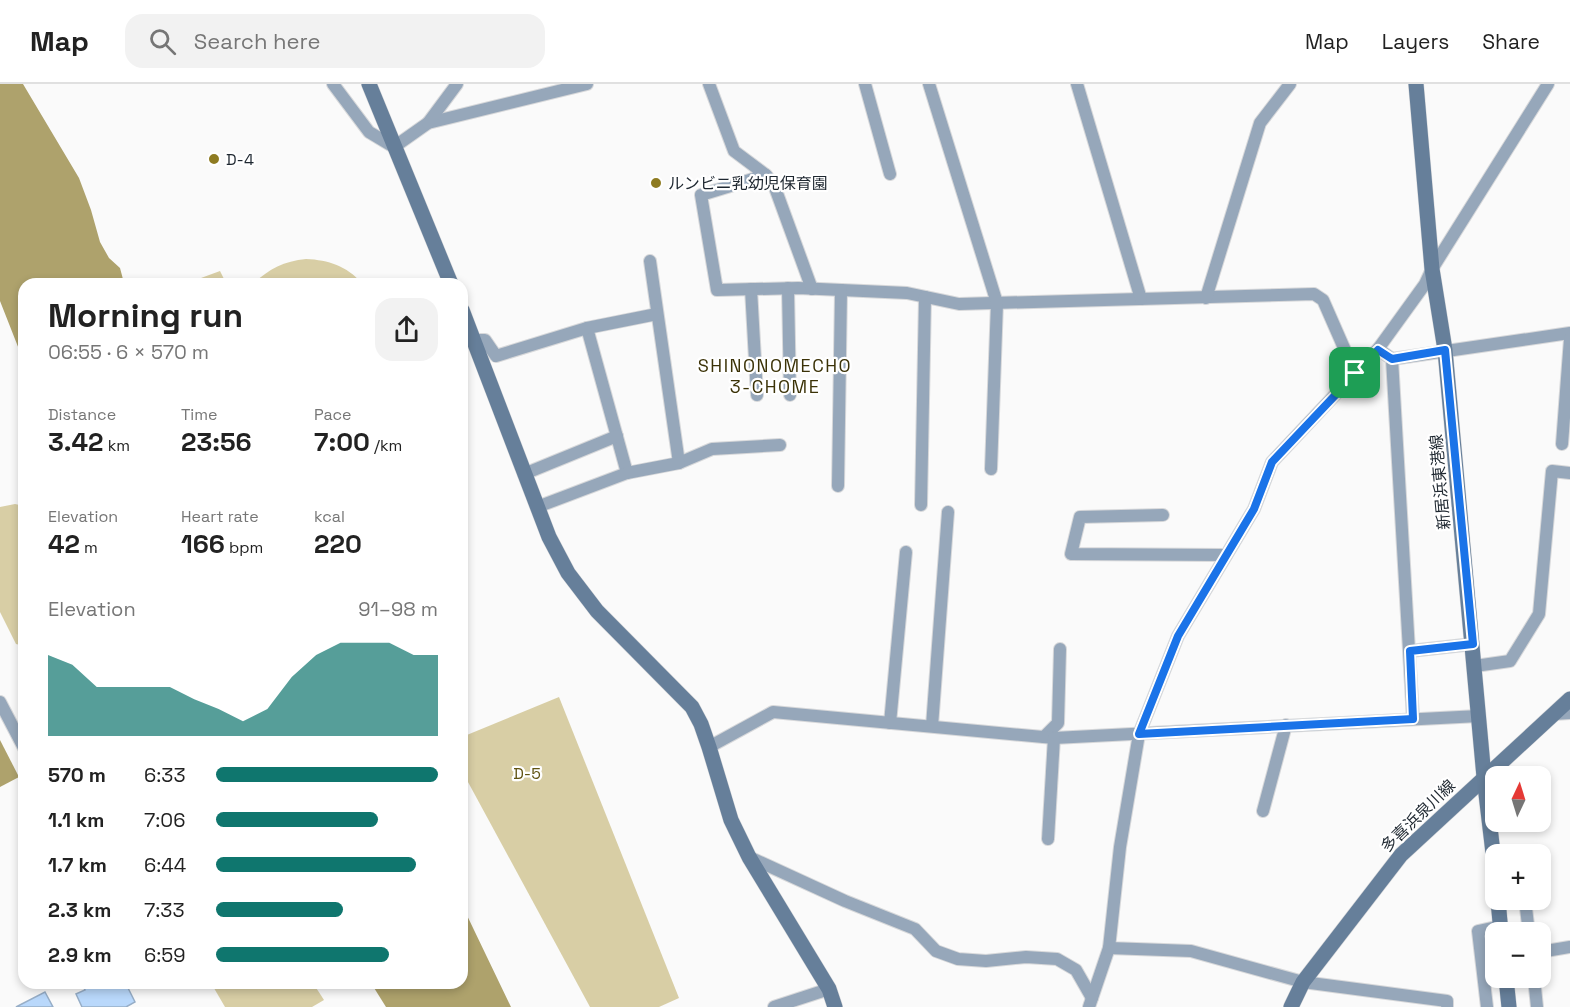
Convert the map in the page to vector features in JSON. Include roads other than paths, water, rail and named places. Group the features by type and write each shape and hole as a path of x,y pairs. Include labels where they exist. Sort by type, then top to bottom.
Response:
{"main road":[{"path":"369,84 449,278"},
{"name":"新居浜東港線","path":"1416,84 1432,269 1445,350 1492,844"},
{"path":"468,325 549,537 568,573 597,611 692,707 709,747 731,820 749,857 829,989 835,1007"},
{"name":"多喜浜泉川線","path":"1291,1007 1303,982 1401,855 1570,699"},
{"path":"1507,988 1509,1007"}],"street":[{"path":"333,84 369,132 394,147 428,123 457,84"},
{"path":"428,123 587,84"},
{"path":"709,84 734,152 766,175 774,185 812,289"},
{"path":"866,84 890,174"},
{"path":"929,84 998,303 991,469"},
{"path":"1077,84 1141,299"},
{"path":"1206,298 1260,123 1290,84"},
{"path":"1090,1002 1109,948 1120,847 1139,734 1178,636 1254,509 1272,462 1378,350 1425,284 1432,269 1548,84"},
{"path":"766,175 701,195 717,290 788,288 907,293 959,304 1314,294 1323,300 1355,373"},
{"path":"650,261 679,463"},
{"path":"788,288 790,395"},
{"path":"751,289 757,395"},
{"path":"838,486 841,290"},
{"path":"921,505 925,297"},
{"path":"474,340 485,340 496,356 587,328 657,314"},
{"path":"587,328 627,473"},
{"path":"1378,350 1392,359 1570,333"},
{"path":"1562,444 1570,339"},
{"path":"1392,359 1413,719"},
{"path":"524,474 617,436"},
{"path":"537,507 627,473 679,463 712,449 780,445"},
{"path":"1475,666 1509,661 1539,614 1552,471 1570,473"},
{"path":"932,726 948,512"},
{"path":"1163,515 1080,517 1071,554 1226,555"},
{"path":"890,723 906,552"},
{"path":"1410,651 1473,644"},
{"path":"1048,839 1049,738 1058,723 1060,649"},
{"path":"0,702 18,736"},
{"path":"709,747 773,712 1049,738 1479,716"},
{"path":"1554,714 1570,713"},
{"path":"1263,811 1286,725"},
{"path":"749,857 915,929 936,951 958,958 986,961 1026,957 1057,959 1076,970 1090,1002"},
{"path":"1485,931 1478,931 1487,1007"},
{"path":"1551,950 1570,947"},
{"path":"1109,948 1191,951 1303,982 1447,1001 1447,1007"},
{"path":"1535,988 1538,1007"},
{"path":"774,1007 829,989"}],"place":[{"name":"D-4","path":"214,159"},
{"name":"ルンビニ乳幼児保育園","path":"656,183"}],"district":[{"name":"SHINONOMECHO 3-CHOME","path":"775,375"}],"park label":[{"name":"D-5","path":"527,773"}]}
